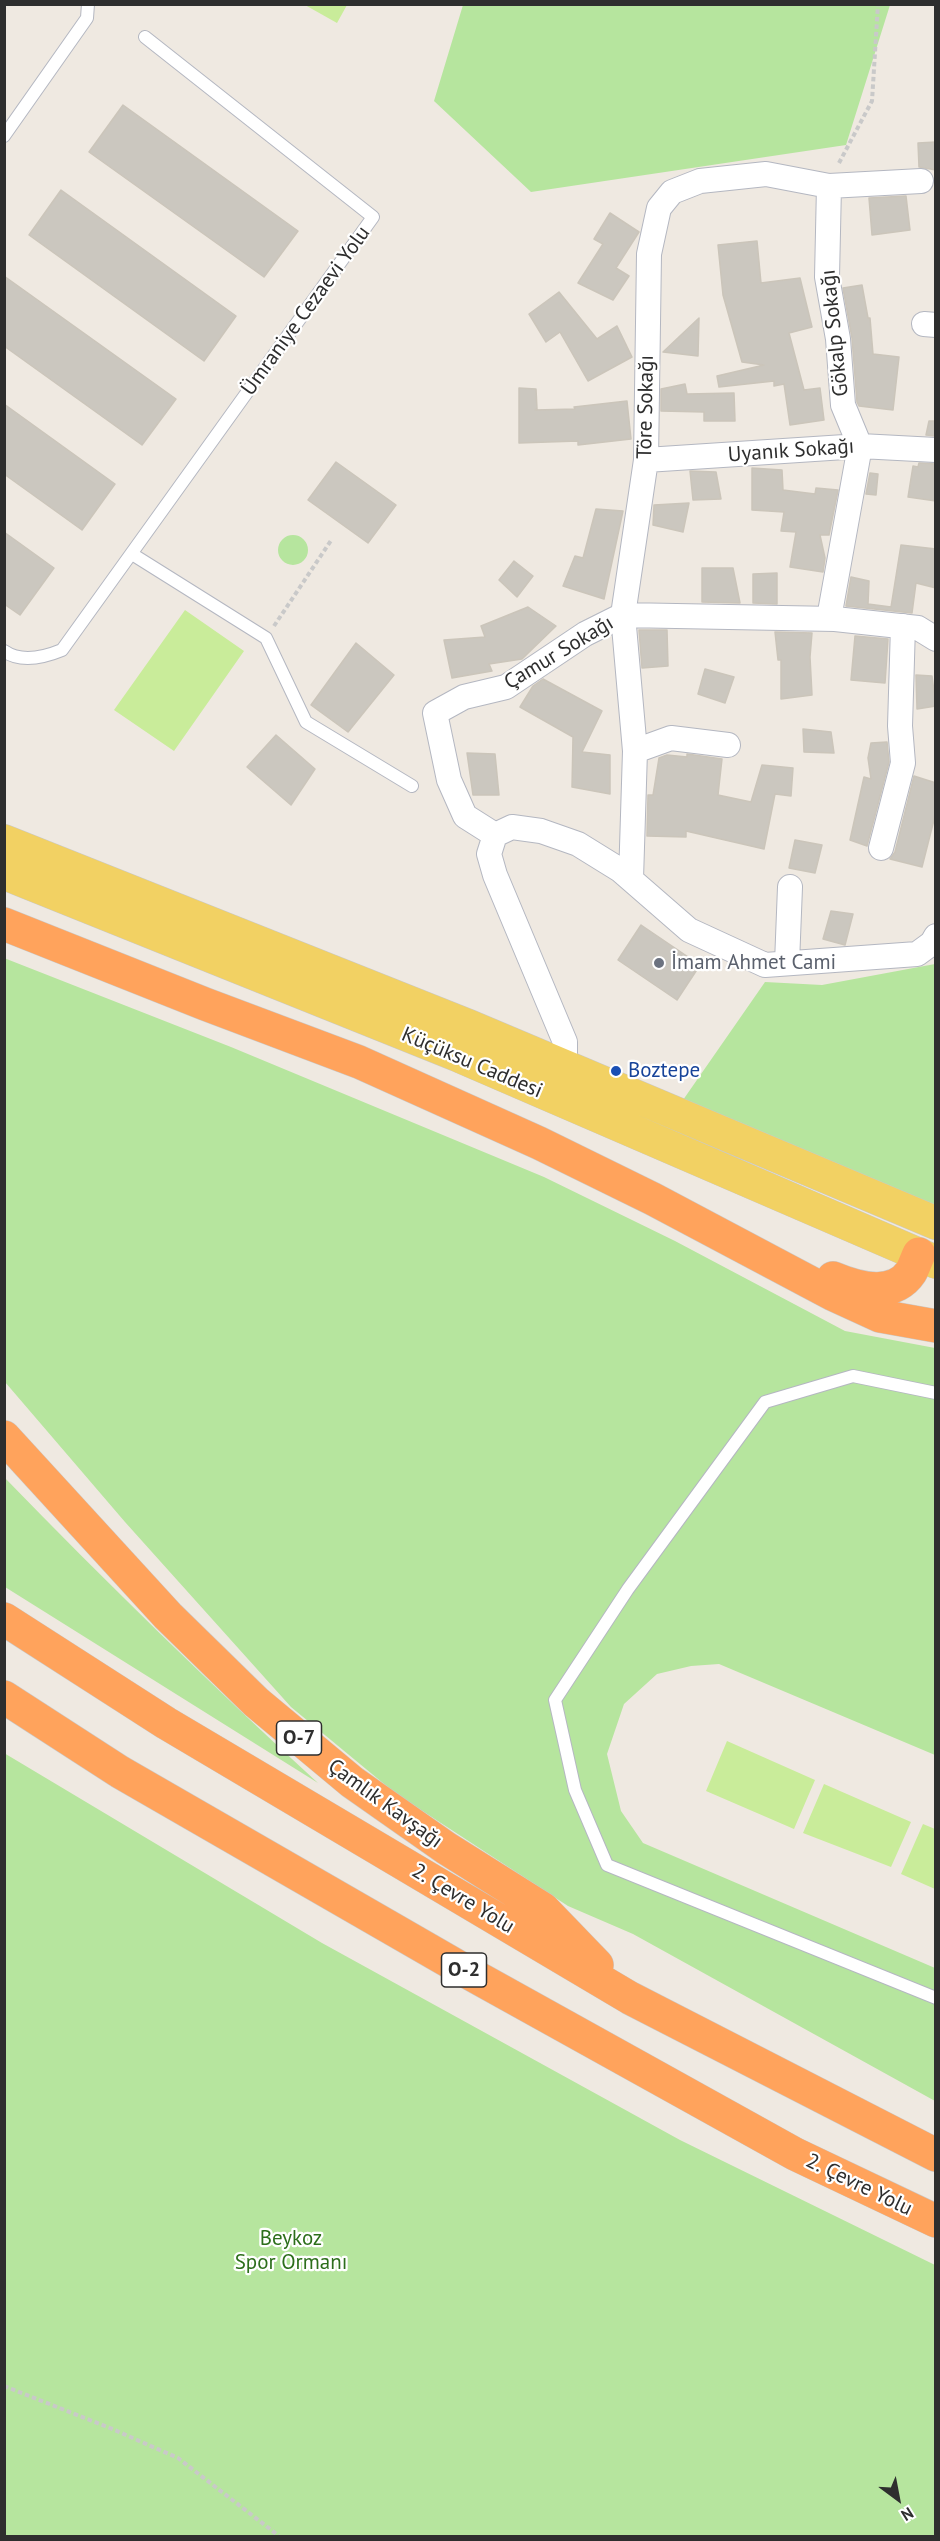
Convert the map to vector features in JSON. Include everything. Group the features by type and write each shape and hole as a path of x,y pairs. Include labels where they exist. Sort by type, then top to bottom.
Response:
{"highway":[{"path":"4,924 359,1062 539,1143 652,1199 831,1294 880,1316 936,1326"},
{"path":"652,1199 846,1283 876,1290 894,1286 927,1258"},
{"name":"Çamlık Kavşağı","path":"4,1437 168,1616 256,1702 352,1782 446,1848 543,1909 630,1998"},
{"name":"2. Çevre Yolu","path":"4,1619 166,1723 630,1998 936,2155"},
{"name":"2. Çevre Yolu","path":"4,1697 120,1772 469,1972 795,2154 936,2221"}],"main road":[{"name":"Küçüksu Caddesi","path":"4,841 469,1026 923,1217"},
{"name":"Küçüksu Caddesi","path":"4,873 457,1055 927,1258"},
{"path":"553,1097 564,1066"},
{"path":"923,1217 917,1232 927,1258"}],"street":[{"name":"Töre Sokağı","path":"631,879 635,751 623,615 646,460 649,255 659,208 672,192 700,182 766,174 828,186 921,181"},
{"name":"Gökalp Sokağı","path":"828,186 827,277 838,339 843,405 860,446"},
{"name":"Uyanık Sokağı","path":"646,460 860,446 936,450"},
{"path":"829,618 860,446"},
{"name":"Çamur Sokağı","path":"495,835 465,816 449,780 435,713 464,697 506,687 585,634 623,615 829,618 918,628 936,639"},
{"path":"881,848 903,763 900,726 903,626"},
{"path":"635,751 671,738 728,745"},
{"path":"564,1066 565,1042 495,875 489,854 495,835 512,827 541,831 578,844 620,870 689,930 765,965 916,954 932,943 936,936"},
{"path":"787,963 790,887"}],"lane":[{"path":"4,136 87,18 88,4"},
{"name":"Ümraniye Cezaevi Yolu","path":"4,651 12,657 45,657 62,650 373,217 145,37"},
{"path":"132,554 266,638 306,722 412,786"},
{"path":"936,1393 853,1376 765,1402 628,1589 555,1700 575,1790 607,1865 936,1998"}],"path":[{"path":"828,186 849,140 872,101 878,4"},
{"path":"266,638 332,539"},
{"path":"4,2386 178,2458 279,2536"}],"green space":[{"path":"463,4 890,5 846,145 531,192 434,101"},
{"path":"305,5 347,5 337,23"},
{"path":"293,535 304,539 308,550 304,561 293,565 282,561 278,550 282,539"},
{"path":"185,610 244,651 174,751 114,710"},
{"path":"4,958 231,1047 544,1177 675,1241 845,1331 935,1348 935,1755 719,1664 691,1666 657,1674 624,1704 607,1754 621,1811 643,1843 935,1968 935,2101 633,1934 568,1906 395,1793 291,1707 125,1522 5,1382"},
{"path":"935,964 935,1210 683,1100 765,982 822,985"},
{"path":"4,1477 159,1632 318,1783 5,1587"},
{"path":"727,1741 815,1780 794,1829 706,1791"},
{"name":"Beykoz Spor Ormanı","path":"4,1753 322,1943 680,2140 935,2265 935,2536 5,2536"},
{"path":"824,1784 911,1822 891,1867 803,1833"},
{"path":"923,1824 935,1829 935,1889 901,1874"}],"building":[{"path":"123,105 298,231 264,277 89,152"},
{"path":"936,142 936,170 919,167 918,143"},
{"path":"61,190 236,316 204,361 29,235"},
{"path":"906,196 910,230 872,235 869,198"},
{"path":"610,213 639,232 616,268 629,276 613,300 578,283 603,244 594,239"},
{"path":"757,241 761,283 800,278 812,327 789,333 804,390 820,388 824,420 790,425 784,384 774,386 774,381 719,387 717,376 764,365 742,362 723,295 718,245"},
{"path":"4,276 176,399 142,445 4,346"},
{"path":"862,285 868,318 870,318 873,354 899,357 893,410 859,406 857,402 852,338 843,288"},
{"path":"559,292 597,339 617,326 632,357 588,381 560,332 546,342 529,314"},
{"path":"699,318 698,356 663,352"},
{"path":"685,384 687,394 734,393 735,421 704,421 704,412 661,411 661,389"},
{"path":"519,388 536,389 537,409 535,410 575,409 574,407 627,401 631,439 578,445 578,441 519,443"},
{"path":"4,404 115,484 82,530 4,474"},
{"path":"929,421 936,421 936,436 926,435"},
{"path":"336,462 396,505 368,543 308,500"},
{"path":"919,463 936,464 936,501 908,497 913,466 918,467"},
{"path":"752,468 782,470 783,490 815,494 816,488 838,490 829,535 820,535 825,558 823,572 790,567 796,532 781,531 784,512 752,510"},
{"path":"690,471 716,472 721,499 693,500"},
{"path":"870,473 878,474 876,495 866,494"},
{"path":"689,503 683,532 653,525 654,505"},
{"path":"596,509 623,511 604,599 563,586 575,556 583,558"},
{"path":"4,532 54,568 20,615 4,604"},
{"path":"901,545 936,549 936,588 916,583 912,613 846,606 851,577 869,581 868,604 891,607"},
{"path":"514,561 533,576 517,597 499,580"},
{"path":"702,568 733,568 740,603 702,602"},
{"path":"777,573 777,604 753,603 753,574"},
{"path":"528,607 556,626 522,659 489,664 492,671 452,678 444,640 485,637 481,626"},
{"path":"639,630 667,630 668,666 642,668"},
{"path":"775,632 812,633 810,657 812,695 781,699 781,660 778,660"},
{"path":"855,636 888,639 885,683 851,680"},
{"path":"356,643 394,675 348,732 311,705"},
{"path":"705,669 734,677 725,703 698,694"},
{"path":"916,675 932,676 936,706 917,709"},
{"path":"543,679 602,711 582,752 610,755 610,794 572,787 573,737 520,707 533,686"},
{"path":"803,729 831,732 834,753 804,752"},
{"path":"276,735 315,769 291,805 247,767"},
{"path":"887,742 889,762 867,846 850,840 864,777 871,779 868,758 871,743"},
{"path":"467,753 495,754 499,795 473,795"},
{"path":"687,754 722,759 718,795 751,802 762,765 793,768 791,796 775,794 764,849 686,831 686,837 647,836 648,795 653,795 659,758 667,755 687,757"},
{"path":"914,776 936,783 936,812 922,867 890,859 895,852"},
{"path":"795,840 822,845 815,873 789,868"},
{"path":"831,911 853,914 845,945 823,939"},
{"name":"İmam Ahmet Cami","path":"641,925 700,965 677,1000 618,960"}],"place":[{"name":"İmam Ahmet Cami","path":"659,963"},
{"name":"Boztepe","path":"616,1071"}]}
